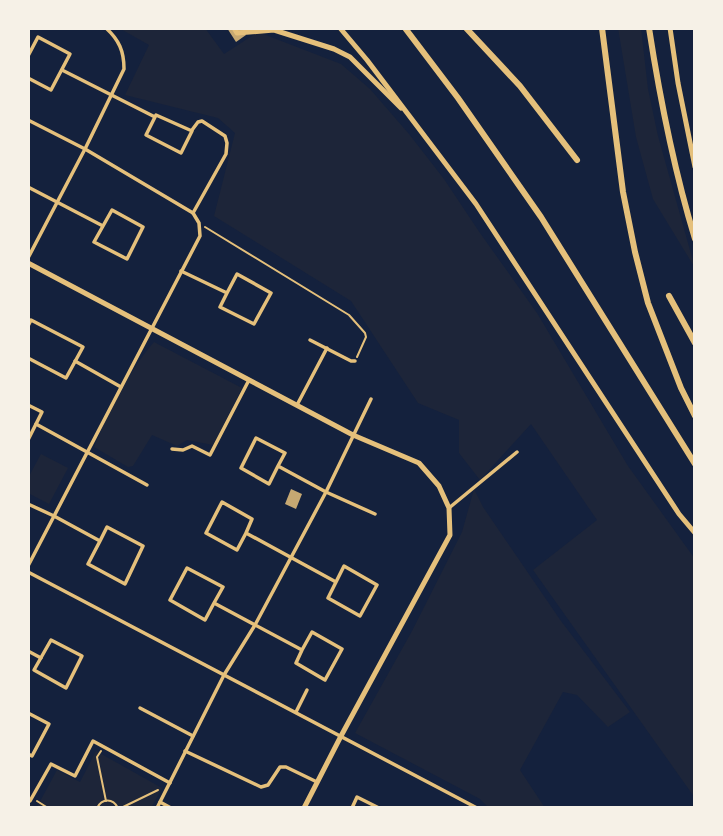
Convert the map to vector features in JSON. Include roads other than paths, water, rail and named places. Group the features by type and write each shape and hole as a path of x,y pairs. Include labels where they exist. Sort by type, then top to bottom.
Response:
{"highway":[{"path":"405,28 466,109 541,217 695,464"},
{"path":"466,28 520,86 577,160"},
{"path":"602,28 624,192 635,252 648,303 681,388 695,416"},
{"path":"649,28 657,83 679,186 695,239"},
{"path":"668,296 695,343"}],"main road":[{"path":"234,28 237,33 274,30 334,49 350,57 410,118"},
{"path":"340,28 475,204 695,533"},
{"path":"670,28 695,167"},
{"path":"28,261 354,435 419,463 439,486 449,508 450,535 304,808"}],"street":[{"path":"28,261 124,69 124,54 106,28"},
{"path":"28,56 38,37 70,54 51,90 28,78"},
{"path":"62,70 155,117 156,115 192,131"},
{"path":"155,117 146,135 181,153 198,122 202,121 225,136 228,148 226,154 193,213"},
{"path":"28,120 85,149 193,213 199,223 200,236 28,566"},
{"path":"28,187 103,226"},
{"path":"112,210 142,227 127,259 94,242 103,226 112,210"},
{"path":"181,271 227,293"},
{"path":"237,274 271,293 254,324 220,307 227,293 237,274"},
{"path":"28,326 31,320 83,346 66,378 28,358"},
{"path":"310,340 355,361"},
{"path":"297,405 327,348"},
{"path":"75,361 121,387"},
{"path":"172,449 183,450 192,446 210,455 250,380"},
{"path":"157,808 224,675 255,625 326,492 371,398"},
{"path":"28,405 42,412 28,440"},
{"path":"36,424 148,485"},
{"path":"256,438 285,453 278,466 269,484 241,468 256,438"},
{"path":"449,508 517,452"},
{"path":"278,466 375,514"},
{"path":"222,502 252,519 246,533 237,550 206,533 222,502"},
{"path":"28,504 100,541"},
{"path":"107,527 143,546 125,584 88,564 100,541 107,527"},
{"path":"246,533 336,582"},
{"path":"344,566 377,585 360,616 328,598 336,582 344,566"},
{"path":"187,568 223,587 214,603 205,620 170,600 187,568"},
{"path":"28,572 477,808"},
{"path":"214,603 302,650"},
{"path":"312,632 342,649 326,680 296,663 302,650 312,632"},
{"path":"51,640 82,656 66,688 34,670 41,658 51,640"},
{"path":"28,650 41,658"},
{"path":"296,712 307,690"},
{"path":"140,708 193,736"},
{"path":"28,713 49,724 32,756 28,754"},
{"path":"30,799 51,764 75,776 93,741 170,783"},
{"path":"186,751 261,787 268,785 281,767 317,782"},
{"path":"352,808 357,797 379,808"},
{"path":"160,802 172,808"}]}
